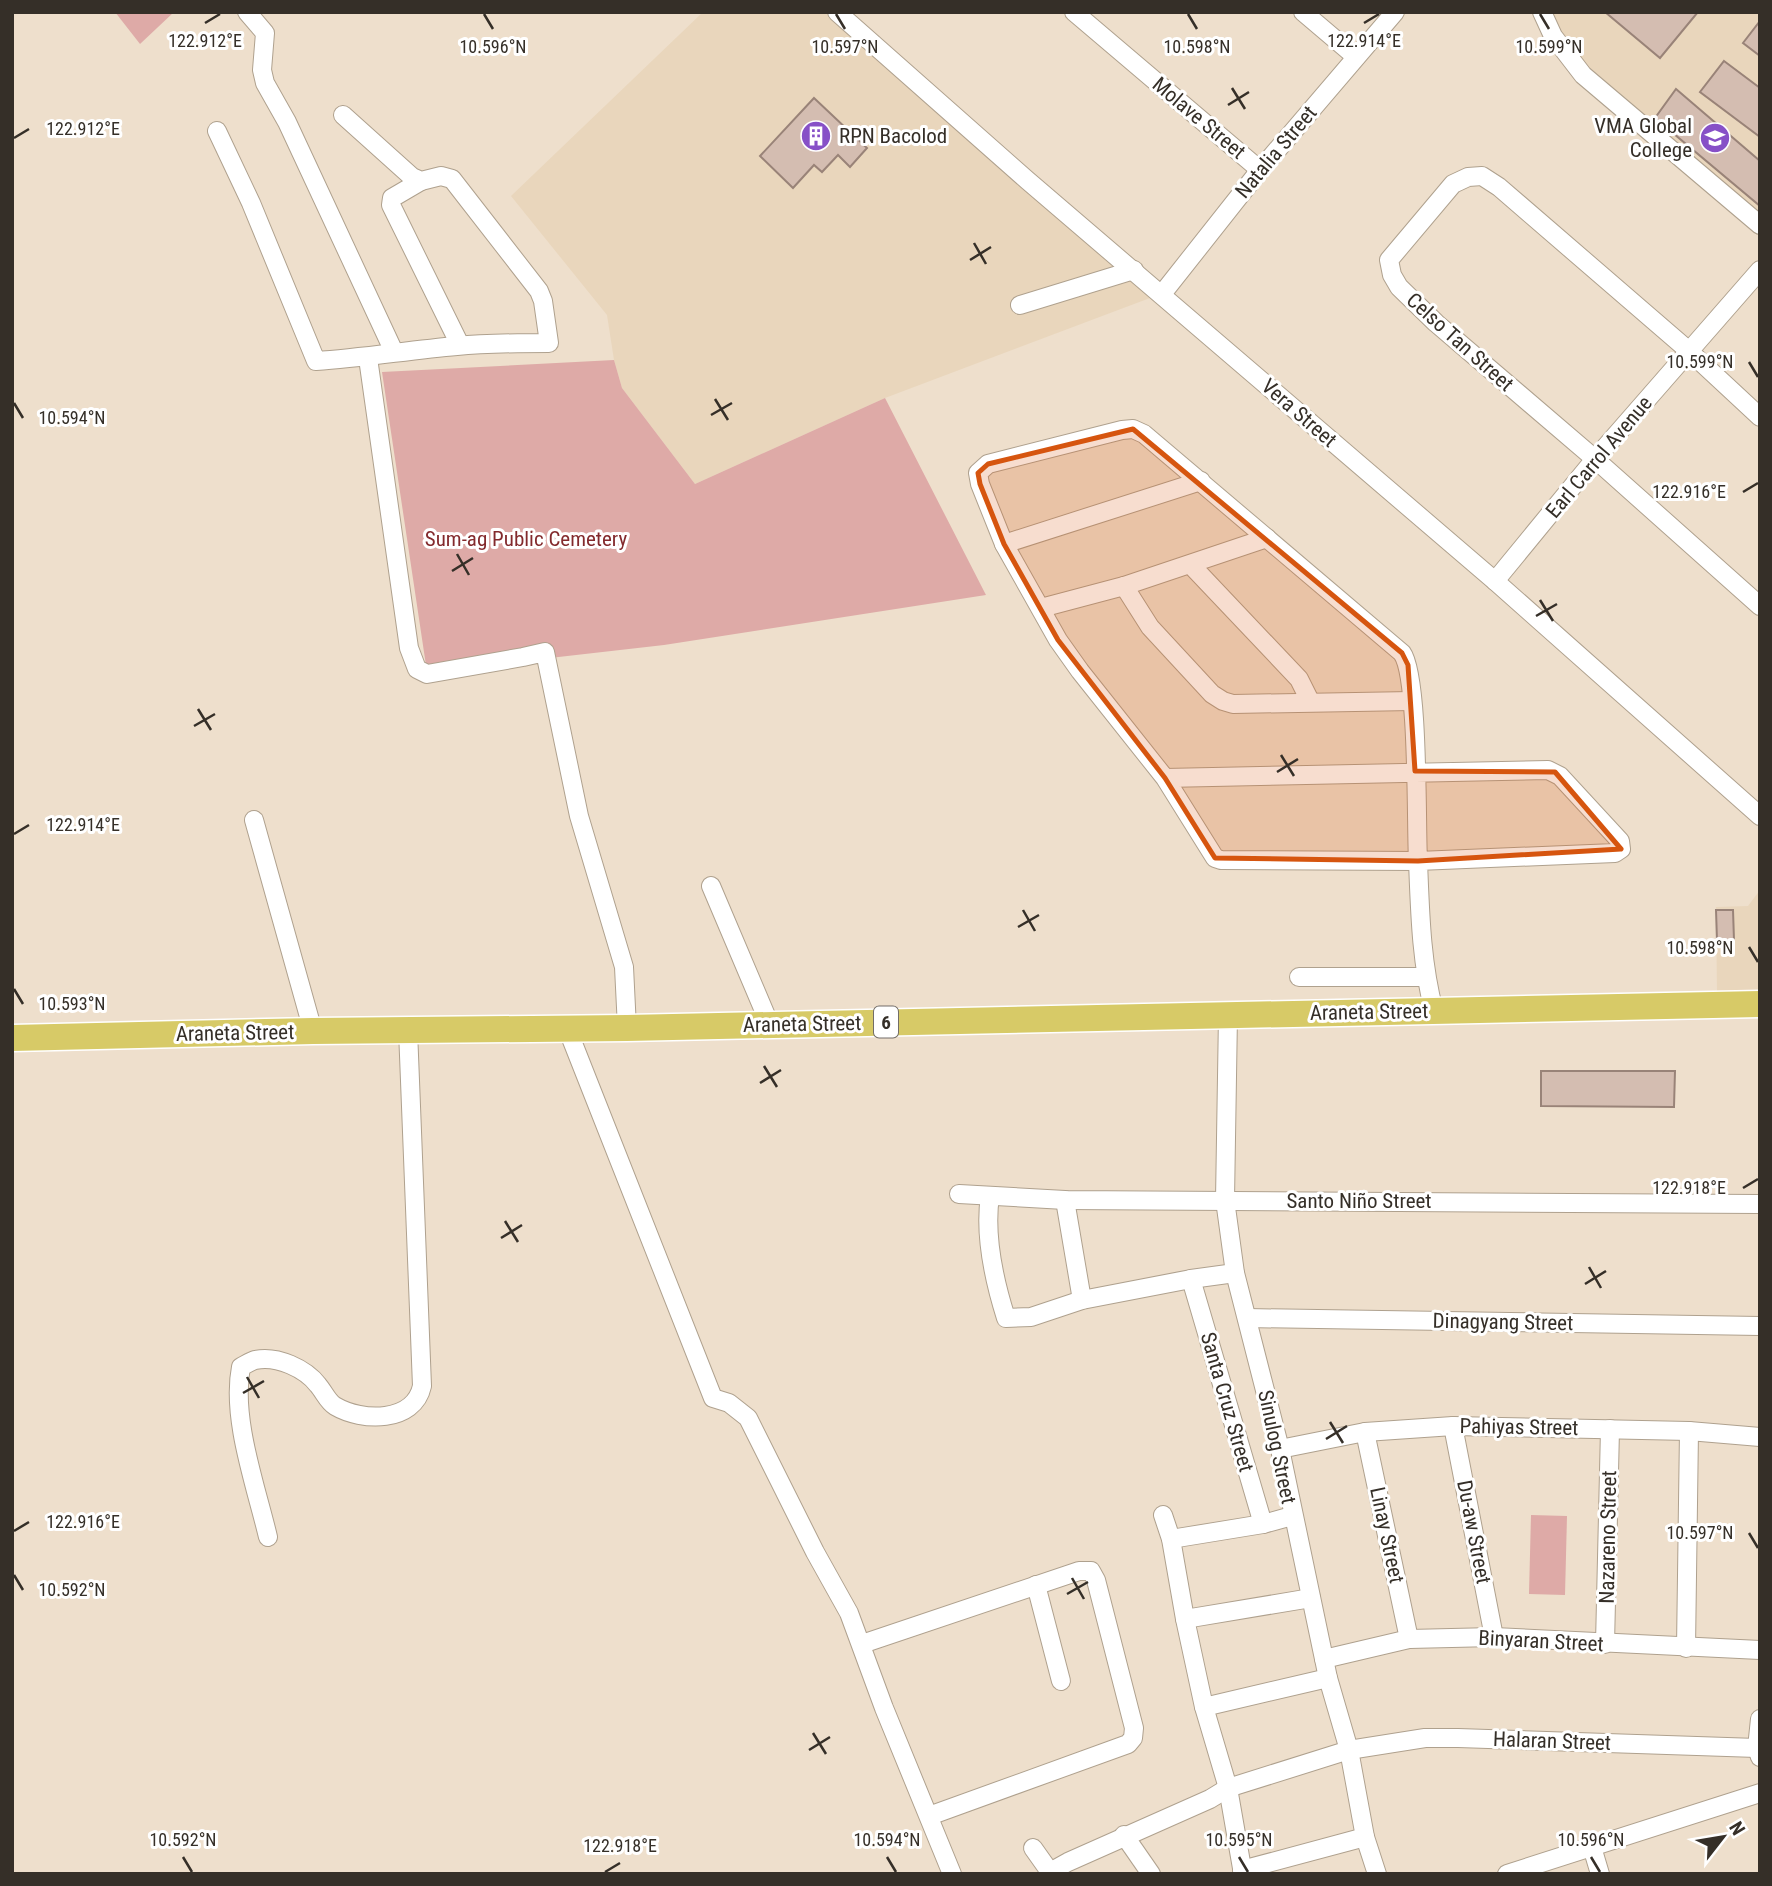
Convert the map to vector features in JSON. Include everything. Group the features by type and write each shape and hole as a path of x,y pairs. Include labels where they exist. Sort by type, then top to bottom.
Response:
{"highway":[{"name":"Araneta Street","path":"12,1038 1760,1004"}],"street":[{"path":"247,12 265,33 262,70 265,83 287,122 394,352"},
{"name":"Vera Street","path":"837,12 1027,180 1495,581 1760,816"},
{"name":"Molave Street","path":"1074,12 1260,170"},
{"path":"1303,12 1356,57"},
{"name":"Natalia Street","path":"1162,294 1260,170 1395,12"},
{"path":"1542,12 1553,36 1583,75 1760,225"},
{"path":"343,115 412,177 421,181"},
{"path":"217,131 316,361 368,358 394,352 460,345 550,342 543,301 533,282 452,179 441,176 421,181 392,198 391,205 460,345"},
{"name":"Celso Tan Street","path":"1760,417 1689,351 1499,187 1482,176 1468,177 1453,184 1389,260 1392,275 1399,287 1436,323 1595,459 1760,606"},
{"name":"Earl Carrol Avenue","path":"1495,581 1595,459 1760,270"},
{"path":"1020,305 1134,271"},
{"path":"368,358 409,648 418,669 427,674 545,652 579,816 624,967 627,1028"},
{"path":"1165,778 1415,771 1548,770 1555,772 1620,841 1621,849 1615,853 1418,861 1221,860 1211,853 1165,778 1058,640 1004,544 980,484 978,472 988,464 1122,430 1133,429 1144,434 1402,653 1408,665 1412,701 1415,771 1418,861 1425,976 1434,1011"},
{"path":"1004,544 1201,481"},
{"path":"1041,608 1124,586 1267,538"},
{"path":"1191,565 1299,679 1310,701"},
{"path":"1124,586 1150,627 1212,694 1223,701 1233,704 1412,701"},
{"path":"254,820 313,1031"},
{"path":"711,886 770,1025"},
{"path":"1299,977 1425,976"},
{"name":"Sinulog Street","path":"1228,1015 1224,1200 1236,1273 1280,1448 1292,1516 1328,1678 1349,1750 1365,1837 1377,1874"},
{"path":"567,1028 713,1398 729,1403 748,1418 815,1552 849,1613 884,1708 952,1874"},
{"path":"268,1537 242,1430 237,1385 241,1367 256,1360 287,1364 302,1370 317,1383 333,1406 371,1416 389,1416 406,1409 420,1394 422,1386 408,1030"},
{"name":"Santo Niño Street","path":"959,1194 1065,1200 1760,1204"},
{"path":"990,1196 986,1219 998,1291 1006,1318 1031,1317 1082,1300 1236,1273"},
{"path":"1065,1200 1082,1300"},
{"name":"Santa Cruz Street","path":"1191,1279 1263,1524"},
{"name":"Dinagyang Street","path":"1247,1318 1760,1326"},
{"name":"Pahiyas Street","path":"1280,1448 1365,1432 1453,1426 1689,1431 1760,1437"},
{"name":"Du-aw Street","path":"1453,1426 1494,1637"},
{"name":"Nazareno Street","path":"1605,1644 1610,1429"},
{"path":"1686,1648 1689,1431"},
{"name":"Linay Street","path":"1365,1432 1409,1639"},
{"path":"1163,1515 1171,1539 1204,1707 1228,1788 1243,1872 1365,1837"},
{"path":"1171,1539 1263,1524 1292,1516"},
{"path":"862,1644 1079,1571 1091,1571 1096,1580 1131,1714 1133,1738 1128,1744 929,1816"},
{"path":"1036,1585 1061,1681"},
{"path":"1185,1619 1311,1598"},
{"name":"Binyaran Street","path":"1324,1659 1409,1639 1494,1637 1760,1650"},
{"path":"1204,1707 1328,1678"},
{"path":"1758,1753 1760,1719"},
{"name":"Halaran Street","path":"1051,1873 1124,1835 1210,1799 1228,1788 1349,1750 1425,1738 1458,1738 1758,1753"},
{"path":"1507,1874 1760,1793"},
{"path":"1124,1835 1151,1874"},
{"path":"1592,1847 1600,1874"},
{"path":"1033,1848 1051,1873"}],"highlighted area":[{"path":"1133,429 1402,653 1408,665 1415,771 1555,772 1621,849 1418,861 1215,858 1165,778 1058,640 1004,544 980,484 978,473 988,464"}],"shaded area":[{"path":"703,12 827,12 1150,298 885,398 695,484 622,388 614,360 607,315 511,196"},
{"name":"VMA Global College","path":"1553,12 1760,12 1760,215 1580,61 1560,34"},
{"path":"1760,890 1760,990 1717,993 1716,907 1748,906"}],"green space":[{"path":"115,12 174,12 140,44"},
{"name":"Sum-ag Public Cemetery","path":"614,360 622,388 695,484 885,398 986,595 664,645 427,672 382,372"},
{"path":"1531,1515 1567,1516 1565,1595 1529,1594"}],"building":[{"path":"1605,12 1698,12 1660,58"},
{"path":"1760,21 1760,56 1743,43"},
{"path":"1724,61 1760,88 1760,137 1700,92"},
{"path":"1676,89 1760,161 1760,206 1655,118"},
{"name":"RPN Bacolod","path":"814,98 867,148 850,167 838,155 822,172 814,165 793,188 760,156"},
{"path":"1716,910 1733,910 1734,940 1717,941"},
{"path":"1541,1071 1675,1071 1674,1107 1541,1106"}],"place":[{"name":"RPN Bacolod","path":"816,136"},
{"name":"VMA Global College","path":"1715,138"}]}
